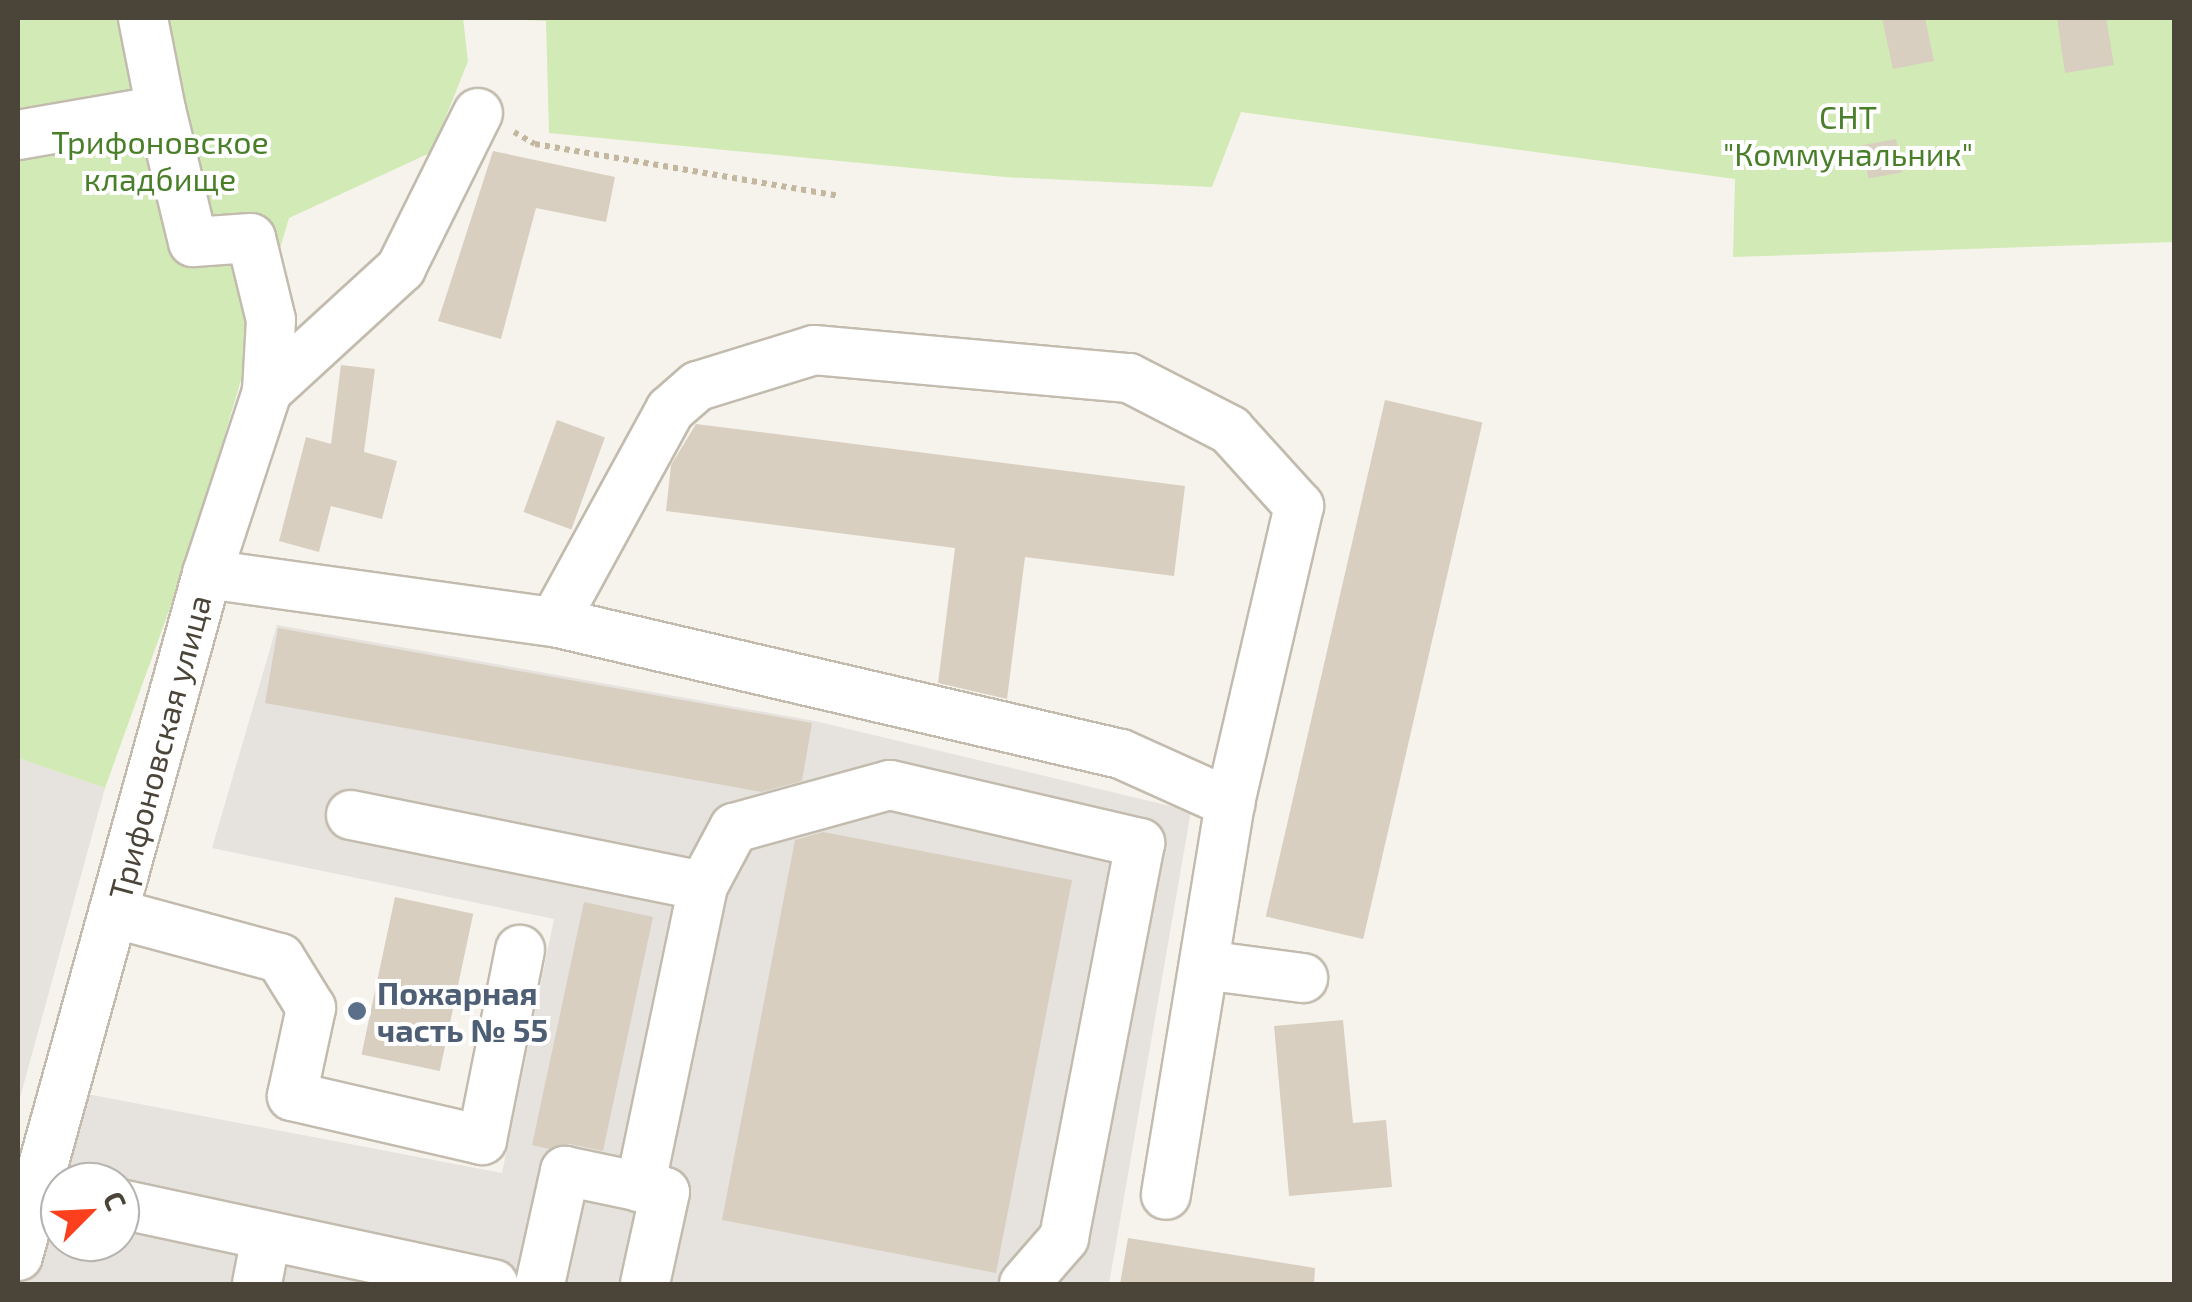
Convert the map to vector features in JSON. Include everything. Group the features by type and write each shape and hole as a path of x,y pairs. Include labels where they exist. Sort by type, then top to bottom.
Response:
{"street":[{"path":"18,135 161,110 143,18"},
{"name":"Трифоновская улица","path":"54,1162 113,913 207,574 267,391 271,320 251,238 193,242 161,110"},
{"path":"267,391 402,268 478,113"},
{"path":"554,622 670,410 698,386 814,350 1129,378 1230,430 1298,506 1230,803 1166,1195"},
{"path":"207,574 554,622 1121,754 1230,803"},
{"path":"640,1187 702,886 734,828 890,785 1140,843 1064,1238 1024,1284"},
{"path":"351,816 702,886"},
{"path":"113,913 280,958 311,1008 292,1096 482,1140 520,950"},
{"path":"1204,965 1302,978"},
{"path":"540,1284 565,1171 665,1192 645,1284"},
{"name":"Трифоновская улица","path":"18,1256 40,1206"},
{"path":"140,1209 494,1284"},
{"path":"257,1284 266,1237"}],"path":[{"path":"478,113 535,144 840,196"}],"shaded area":[{"path":"277,625 815,721 1191,811 1109,1284 27,1284 40,1239 40,1262 140,1262 140,1162 62,1162 82,1093 502,1173 554,919 212,848"},
{"path":"18,758 105,788 18,1105"}],"green space":[{"name":"Трифоновское кладбище","path":"18,18 463,18 468,61 432,152 289,218 190,552 105,788 18,758"},
{"name":"СНТ \"Коммунальник\"","path":"478,18 2174,18 2174,242 1733,257 1735,179 1241,112 1212,187 1005,177 549,133 546,21"}],"building":[{"path":"1882,18 1925,18 1934,61 1893,69"},
{"path":"2057,18 2106,18 2114,65 2065,73"},
{"path":"1896,139 1902,172 1868,178 1863,145"},
{"path":"493,151 615,177 606,222 536,208 501,339 438,321"},
{"path":"341,365 375,369 364,452 397,461 382,519 331,506 319,552 279,541 306,437 331,444"},
{"path":"1385,400 1482,422 1363,939 1266,916"},
{"path":"557,420 605,437 571,530 523,512"},
{"path":"696,424 1185,486 1174,576 1025,557 1007,699 938,683 955,548 666,511 671,465"},
{"path":"278,628 812,723 802,781 762,792 265,703"},
{"path":"823,832 1072,880 996,1273 722,1220 795,840"},
{"path":"395,897 473,914 440,1071 362,1054"},
{"path":"584,902 653,917 603,1151 570,1144 549,1149 532,1145"},
{"path":"1343,1020 1353,1123 1386,1120 1392,1187 1289,1196 1274,1026"},
{"path":"1128,1238 1315,1268 1314,1284 1120,1284"}],"place":[{"name":"Пожарная часть № 55","path":"357,1011"}]}
